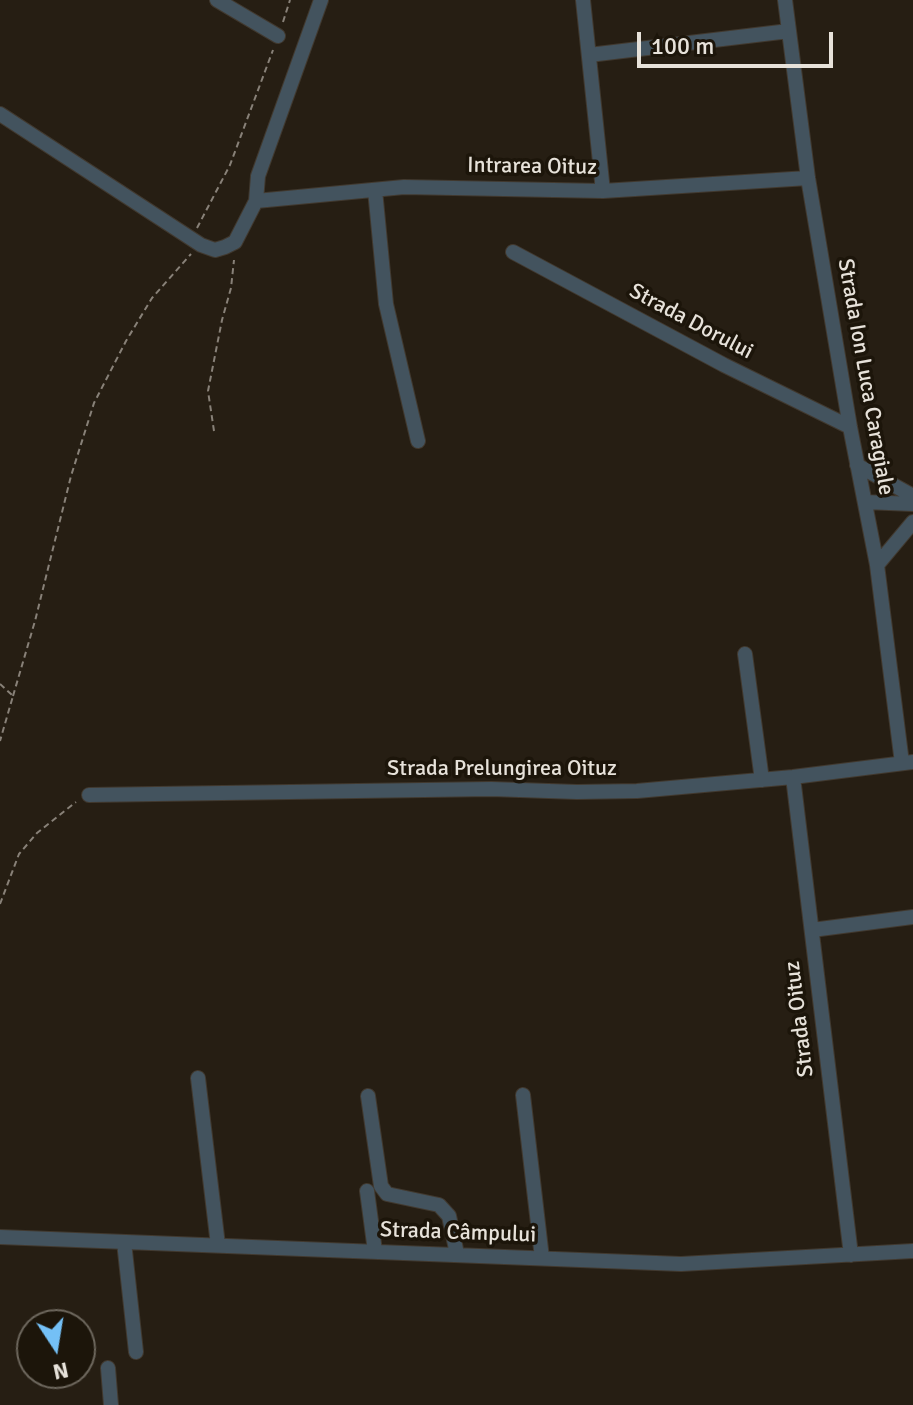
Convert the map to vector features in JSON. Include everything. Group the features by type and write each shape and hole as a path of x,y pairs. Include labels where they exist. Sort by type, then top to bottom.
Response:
{"street":[{"path":"217,0 278,36"},
{"path":"0,114 197,242 215,250 225,247 235,242 256,201 258,176 321,0"},
{"path":"583,0 603,191"},
{"name":"Strada Ion Luca Caragiale","path":"785,0 808,178 877,565 908,762"},
{"path":"589,55 789,31"},
{"name":"Intrarea Oituz","path":"256,201 432,187 603,191 808,178"},
{"path":"375,190 386,304 418,441"},
{"name":"Strada Dorului","path":"513,252 724,365 850,427"},
{"path":"857,465 913,496"},
{"path":"865,502 913,504"},
{"path":"877,565 913,522"},
{"path":"745,654 762,780"},
{"name":"Strada Prelungirea Oituz","path":"89,795 668,789 908,762"},
{"name":"Strada Oituz","path":"793,777 851,1255"},
{"path":"812,930 913,917"},
{"path":"198,1078 218,1245"},
{"path":"523,1095 542,1258"},
{"path":"368,1096 381,1186 387,1194 439,1205 449,1216 457,1254"},
{"path":"367,1191 375,1251"},
{"name":"Strada Câmpului","path":"0,1237 681,1264 913,1251"},
{"path":"124,1242 136,1352"},
{"path":"108,1368 111,1405"}],"path":[{"path":"0,741 35,621 71,476 94,403 152,298 197,242 230,165 290,0"},
{"path":"214,431 208,391 235,266 233,257 225,247"},
{"path":"0,684 13,696"},
{"path":"0,904 19,854 67,806 89,795"}]}
